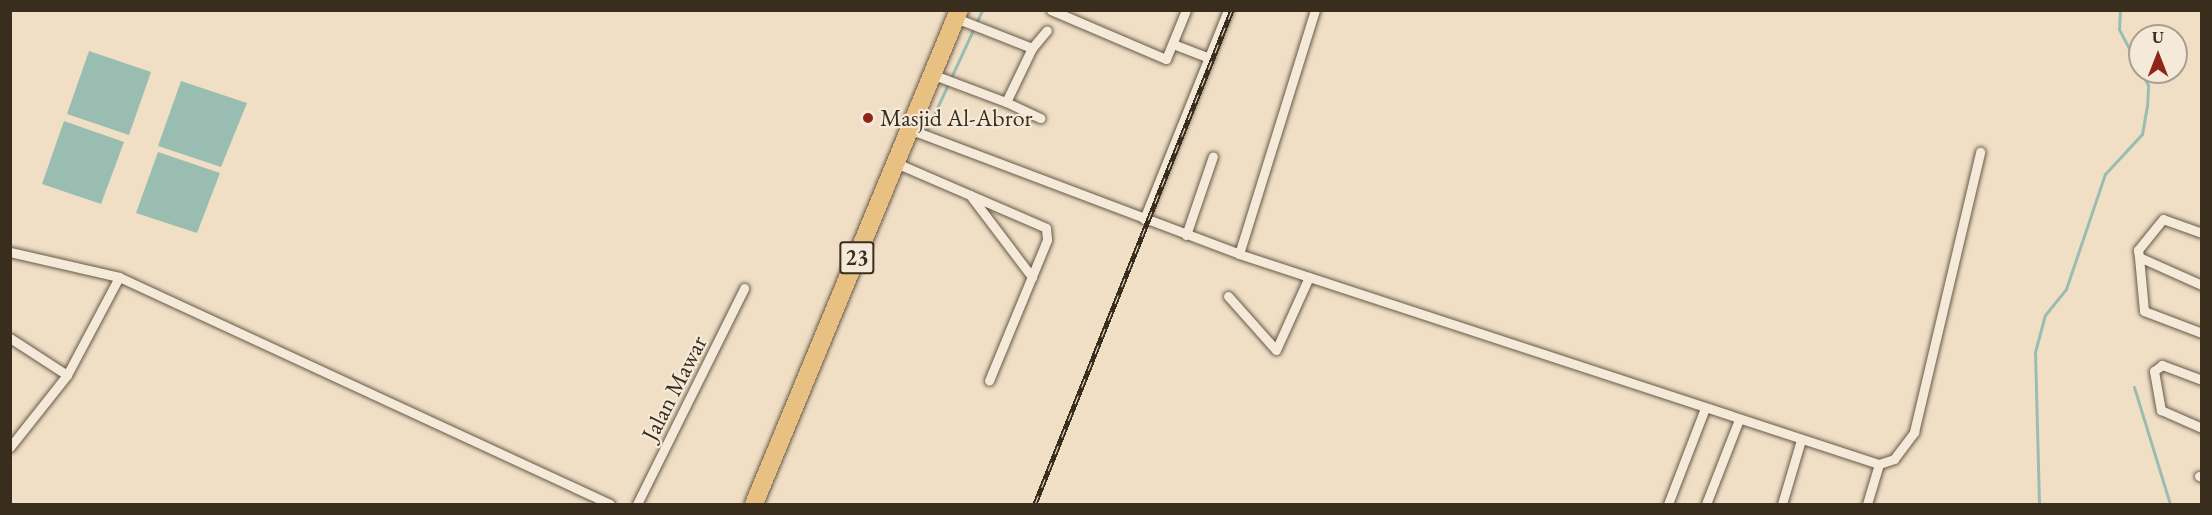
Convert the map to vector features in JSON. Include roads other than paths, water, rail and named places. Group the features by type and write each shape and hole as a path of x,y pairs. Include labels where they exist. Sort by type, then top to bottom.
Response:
{"highway":[{"name":"23","path":"754,504 909,129 940,77 962,17"}],"street":[{"path":"1051,10 1166,59 1186,10"},
{"path":"1144,219 1228,10"},
{"path":"1239,254 1315,10"},
{"path":"962,17 986,30 1032,48"},
{"path":"1006,102 1032,48 1047,30"},
{"path":"1173,44 1209,58"},
{"path":"940,77 1006,102 1040,118"},
{"path":"909,129 1239,254 1705,408 1738,422 1879,464 1899,454 1914,432 1980,152"},
{"path":"1186,235 1212,156"},
{"path":"896,163 1046,228 1047,240 989,381"},
{"path":"969,193 1032,277"},
{"path":"2202,233 2163,219 2139,246 2144,311 2202,333"},
{"path":"10,252 43,264 119,277 610,504"},
{"path":"2139,257 2202,285"},
{"path":"10,447 67,375 119,277"},
{"path":"1228,296 1276,350 1309,277"},
{"name":"Jalan Mawar","path":"637,504 744,288"},
{"path":"10,338 67,375"},
{"path":"2202,380 2162,365 2154,371 2161,411 2202,428"},
{"path":"1670,504 1705,408"},
{"path":"1706,504 1738,422"},
{"path":"1782,504 1801,440"},
{"path":"1867,504 1879,464"}],"water":[{"path":"89,51 151,72 129,135 67,114"},
{"path":"181,81 247,103 221,167 158,146"},
{"path":"64,121 124,142 101,204 42,184"},
{"path":"158,152 220,173 197,233 136,213"}],"waterway":[{"path":"926,132 982,10"},
{"path":"2039,504 2035,352 2045,315 2066,289 2105,174 2142,134 2147,107 2148,85 2119,29 2120,10"},
{"path":"2134,387 2170,504"}],"railway":[{"path":"1035,504 1232,10"}],"place":[{"name":"Masjid Al-Abror","path":"868,118"}]}
